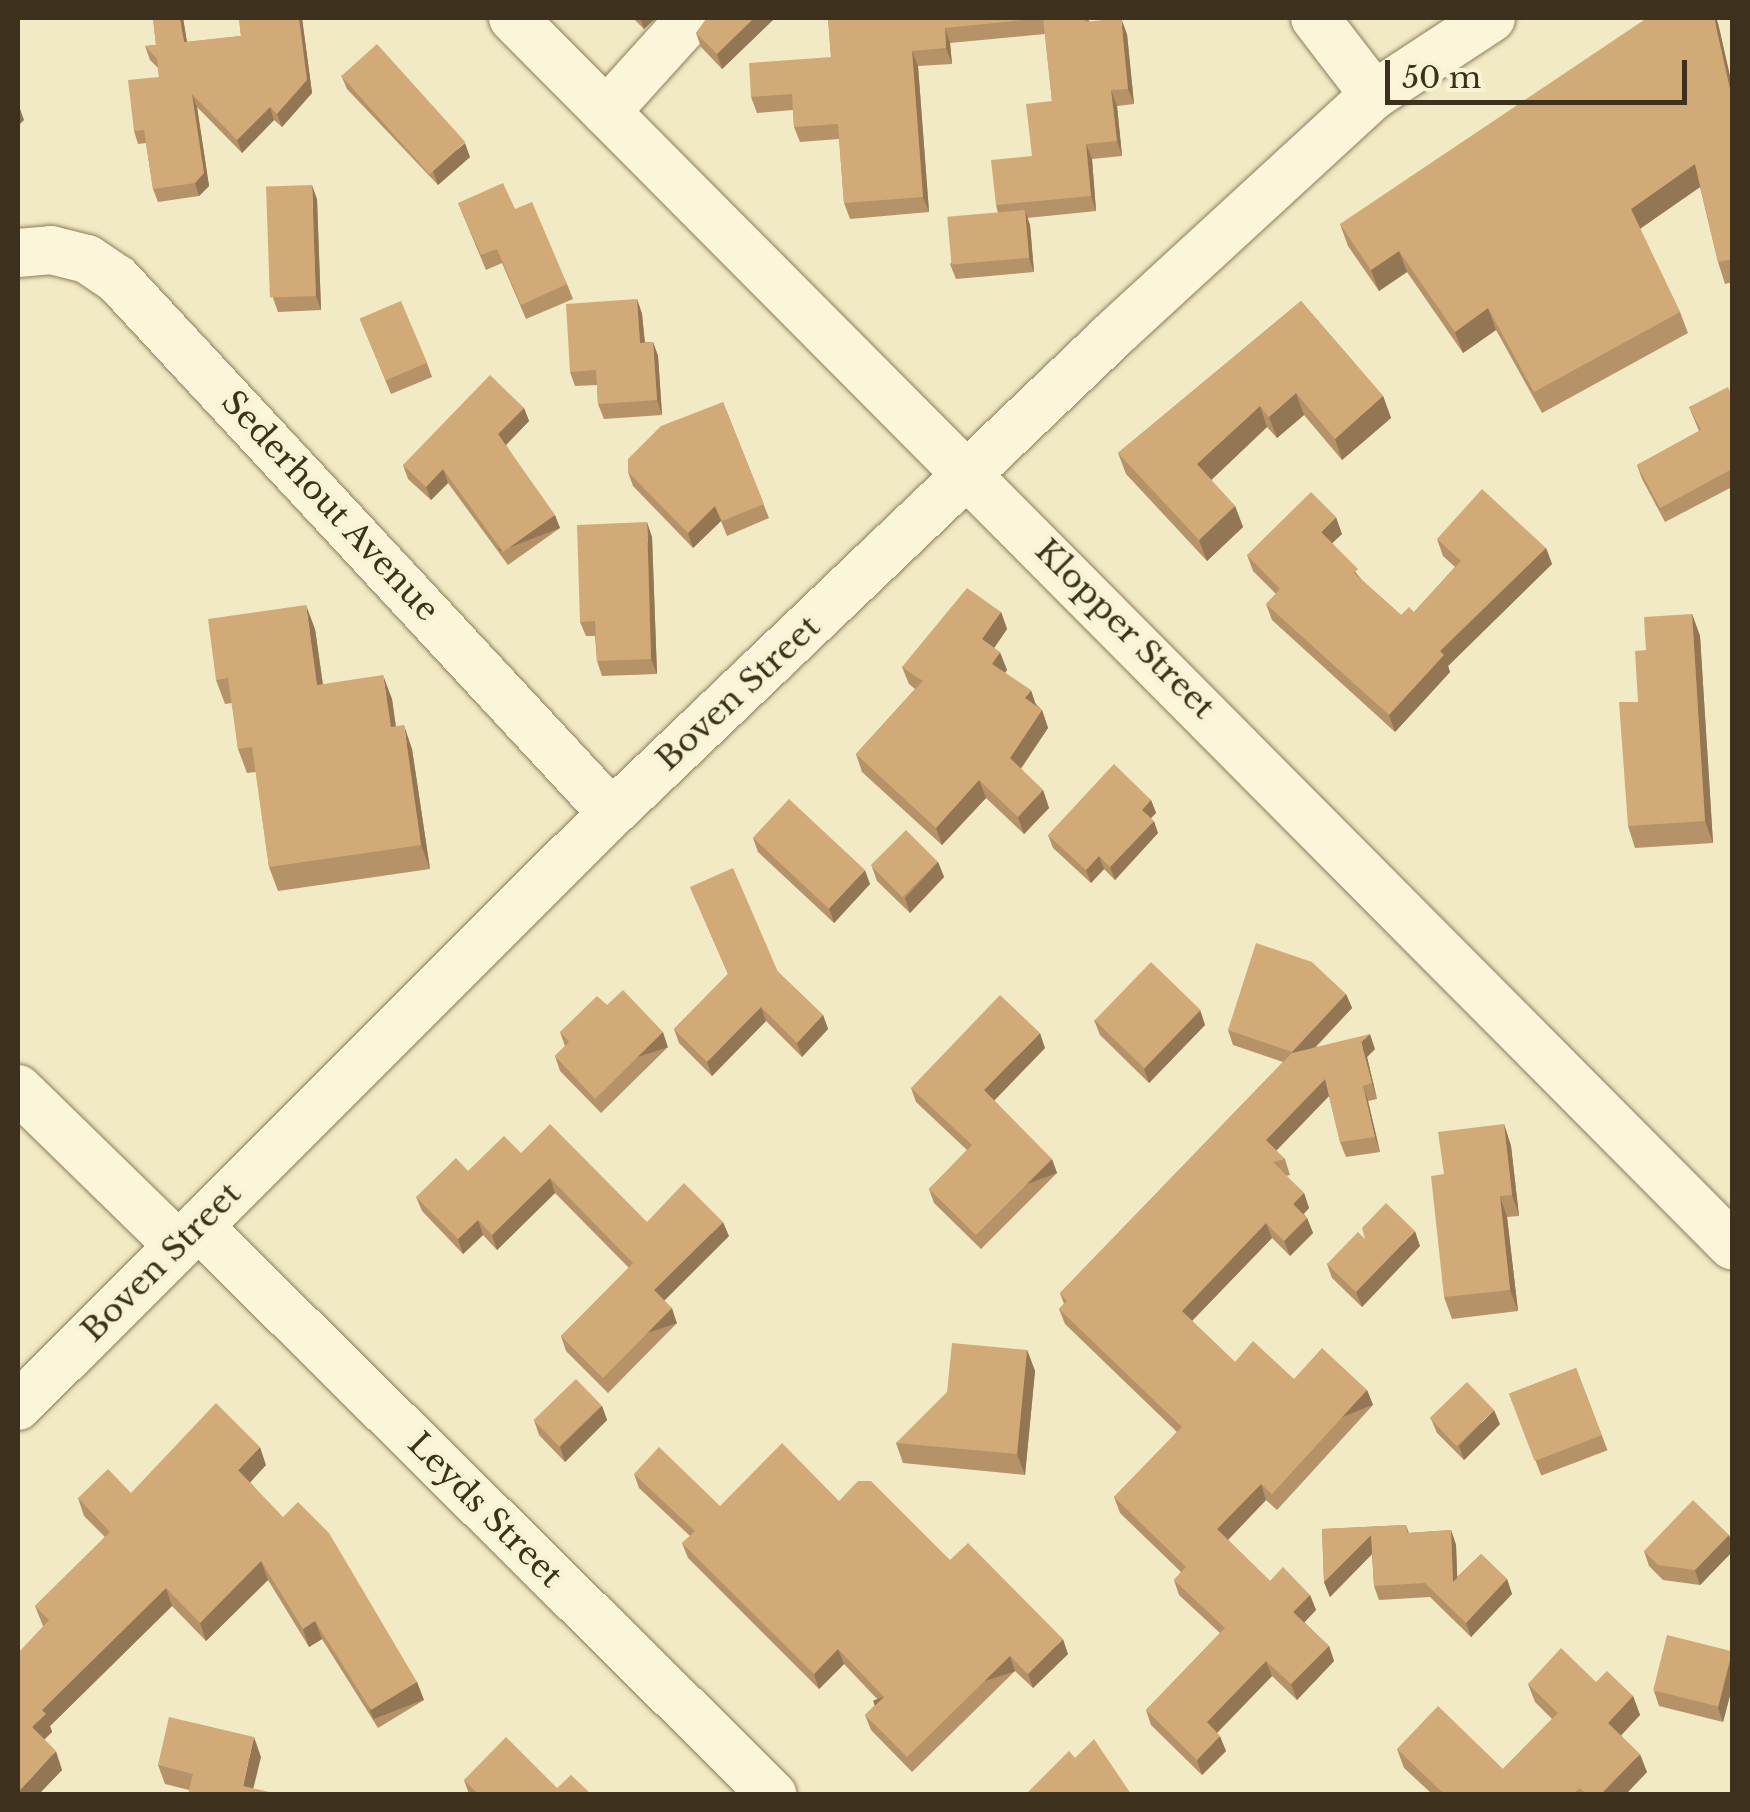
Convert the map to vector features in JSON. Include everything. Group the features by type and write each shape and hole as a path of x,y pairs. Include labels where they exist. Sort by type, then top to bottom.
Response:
{"street":[{"name":"Klopper Street","path":"514,18 971,472 1732,1245"},
{"path":"606,112 691,18"},
{"path":"1315,18 1374,95"},
{"name":"Boven Street","path":"18,1406 612,813 971,472 1374,95 1491,18"},
{"name":"Sederhout Avenue","path":"18,253 51,250 87,259 117,279 612,813"},
{"name":"Leyds Street","path":"18,1088 188,1236 772,1794"}],"building":[{"path":"153,18 180,18 184,42 241,36 239,18 299,18 307,80 277,114 270,107 237,140 192,94 204,173 195,183 153,189 144,130 134,131 128,80 159,77 157,59 145,46 156,45"},
{"path":"707,18 754,18 717,54 696,33"},
{"path":"828,18 1043,18 945,28 946,48 912,51 923,197 844,203 838,124 794,127 792,94 751,97 749,63 831,57"},
{"path":"1043,18 1085,18 1085,22 1121,18 1128,89 1111,90 1117,141 1086,144 1091,196 996,205 991,160 1032,156 1026,104 1052,101"},
{"path":"1647,18 1714,18 1732,98 1732,259 1718,262 1695,164 1631,209 1680,312 1534,392 1488,308 1455,332 1399,251 1371,270 1340,224"},
{"path":"377,44 465,142 430,174 341,76"},
{"path":"503,183 515,209 532,202 567,284 521,305 497,249 481,255 458,203"},
{"path":"312,185 316,296 270,298 266,187"},
{"path":"1025,210 1029,258 951,265 947,217"},
{"path":"637,299 640,343 653,342 657,400 598,404 596,370 570,372 566,304"},
{"path":"401,301 427,363 386,380 360,319"},
{"path":"1301,301 1383,396 1335,439 1296,393 1269,417 1260,406 1197,464 1235,506 1199,540 1118,453"},
{"path":"490,375 524,408 498,434 555,515 503,552 443,469 426,487 403,465"},
{"path":"1728,387 1732,396 1732,469 1660,508 1637,465 1701,430 1689,407"},
{"path":"723,402 764,504 722,521 715,506 688,533 628,472 628,459 661,426"},
{"path":"1482,489 1546,548 1440,651 1444,655 1389,715 1266,604 1280,589 1247,555 1311,492 1336,517 1321,532 1358,569 1354,573 1401,615 1409,607 1414,612 1461,561 1437,539"},
{"path":"647,522 651,659 597,661 595,621 580,622 577,525"},
{"path":"967,588 1001,612 982,639 1000,652 992,664 1031,690 1025,698 1042,710 1010,758 1043,790 1018,817 979,780 936,828 856,754 923,681 902,667"},
{"path":"306,605 317,685 383,675 391,727 404,725 421,845 269,867 252,747 238,749 228,678 216,680 208,619"},
{"path":"1692,614 1705,821 1628,826 1619,702 1638,702 1635,651 1646,650 1644,617"},
{"path":"1114,764 1151,800 1142,810 1154,821 1110,867 1099,856 1086,870 1048,835"},
{"path":"789,799 865,870 829,909 753,838"},
{"path":"906,830 938,862 902,897 871,865"},
{"path":"733,868 778,972 823,1015 797,1043 761,1007 707,1062 674,1029 728,974 690,887"},
{"path":"1256,943 1312,962 1346,994 1292,1052 1228,1030"},
{"path":"1151,962 1201,1010 1144,1068 1095,1020"},
{"path":"623,990 663,1032 595,1099 555,1056 569,1042 560,1032 597,996 607,1005"},
{"path":"1000,995 1040,1033 984,1090 1052,1159 976,1235 929,1189 972,1145 911,1088"},
{"path":"1370,1034 1361,1042 1372,1083 1363,1086 1375,1137 1340,1142 1325,1079 1266,1140 1285,1159 1273,1162 1304,1193 1293,1204 1307,1218 1284,1241 1266,1223 1182,1311 1235,1362 1253,1341 1294,1379 1322,1348 1367,1390 1272,1494 1261,1484 1217,1529 1270,1581 1283,1567 1310,1595 1293,1612 1329,1646 1291,1684 1266,1661 1207,1722 1220,1736 1197,1760 1146,1710 1225,1628 1174,1580 1186,1567 1114,1497 1182,1427 1059,1309 1067,1301 1060,1293 1292,1053"},
{"path":"550,1124 647,1222 684,1183 723,1222 654,1290 672,1308 603,1378 561,1336 633,1263 550,1178 492,1235 478,1220 458,1239 416,1197 456,1158 468,1171 504,1136 521,1153"},
{"path":"1504,1124 1512,1195 1500,1196 1510,1290 1444,1297 1431,1176 1444,1174 1438,1132"},
{"path":"1386,1203 1415,1231 1356,1292 1327,1264 1358,1232 1365,1239 1362,1228"},
{"path":"952,1343 1027,1350 1017,1454 896,1443 947,1392"},
{"path":"1576,1368 1602,1435 1535,1461 1509,1394"},
{"path":"576,1379 602,1406 559,1447 534,1420"},
{"path":"1467,1382 1494,1410 1457,1446 1430,1418"},
{"path":"216,1403 260,1447 238,1470 283,1517 298,1502 329,1533 417,1682 371,1710 315,1621 303,1629 261,1561 200,1623 166,1588 42,1710 46,1714 32,1727 56,1751 18,1792 18,1653 49,1620 35,1606 110,1532 78,1498 108,1469 131,1493"},
{"path":"782,1443 839,1501 858,1481 871,1481 950,1560 968,1543 1063,1639 1028,1674 1010,1656 907,1757 865,1715 884,1697 838,1649 814,1674 682,1543 695,1531 634,1474 659,1447 720,1506"},
{"path":"1693,1500 1729,1535 1695,1570 1658,1565 1644,1551"},
{"path":"1406,1525 1407,1533 1451,1530 1453,1582 1481,1554 1507,1579 1466,1623 1425,1583 1374,1586 1371,1535 1324,1582 1322,1529"},
{"path":"1667,1635 1732,1651 1718,1707 1653,1690"},
{"path":"1561,1648 1596,1682 1607,1671 1633,1696 1608,1723 1640,1754 1601,1794 1586,1794 1580,1788 1573,1794 1444,1794 1397,1749 1438,1706 1503,1769 1558,1713 1528,1684"},
{"path":"169,1717 254,1737 243,1786 278,1794 188,1794 193,1774 158,1765"},
{"path":"506,1737 557,1788 571,1775 591,1794 478,1794 464,1780"},
{"path":"1094,1739 1131,1794 1026,1794 1069,1751 1075,1758"}]}
